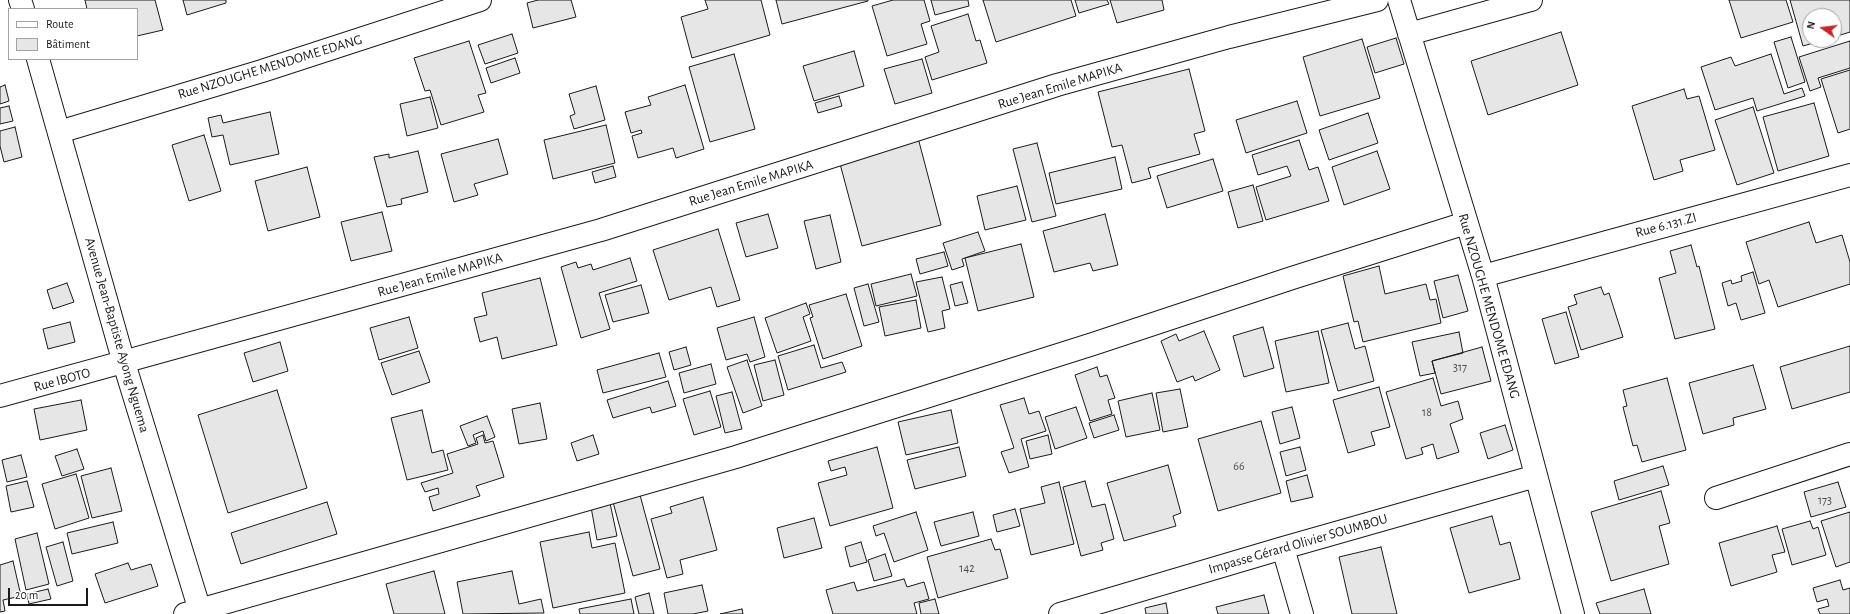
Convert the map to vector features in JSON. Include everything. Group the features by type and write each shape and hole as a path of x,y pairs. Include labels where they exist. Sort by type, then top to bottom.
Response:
{"street":[{"name":"Rue NZOUGHE MENDOME EDANG","path":"59,132 262,71 480,0"},
{"name":"Rue Jean Emile MAPIKA","path":"124,363 601,230 1057,86 1229,37 1377,0"},
{"name":"Rue NZOUGHE MENDOME EDANG","path":"1399,0 1483,276 1573,614"},
{"path":"1409,34 1531,0"},
{"name":"Avenue Jean-Baptiste Ayong Nguema","path":"38,60 195,613"},
{"name":"Rue 6.131.ZI","path":"1483,276 1850,174"},
{"path":"195,613 736,457 1093,344 1292,278 1466,223"},
{"name":"Rue IBOTO","path":"0,396 124,363"},
{"path":"1716,498 1850,454"},
{"name":"Impasse Gérard Olivier SOUMBOU","path":"1060,614 1283,548 1536,476"},
{"path":"1283,548 1302,614"}],"building":[{"path":"85,0 155,0 163,30 138,36 138,8 87,8"},
{"path":"183,0 226,0 226,3 187,15"},
{"path":"538,0 571,0 576,17 533,28 527,3"},
{"path":"705,0 761,0 770,35 692,58 681,17 708,9"},
{"path":"776,0 868,0 868,1 782,24"},
{"path":"893,0 924,0 930,21 921,24 927,44 887,56 872,6"},
{"path":"931,0 968,0 969,6 935,15"},
{"path":"983,0 1071,0 1076,16 996,42"},
{"path":"1075,0 1107,0 1109,4 1079,13"},
{"path":"1110,0 1162,0 1164,10 1117,23"},
{"path":"1729,0 1786,0 1793,22 1741,38"},
{"path":"1790,0 1850,0 1850,32 1842,34 1842,8 1802,8 1802,42"},
{"path":"968,14 976,41 980,40 987,63 932,80 925,57 939,52 931,26"},
{"path":"1561,32 1578,85 1488,115 1471,61"},
{"path":"512,34 518,53 485,64 478,45"},
{"path":"1791,37 1805,82 1788,88 1774,42"},
{"path":"1396,38 1404,64 1375,73 1367,47"},
{"path":"1362,39 1380,98 1320,116 1303,57"},
{"path":"469,41 486,93 478,95 484,112 441,125 430,90 425,91 414,58"},
{"path":"1850,41 1850,68 1818,78 1821,87 1810,91 1799,57 1828,48 1842,48 1842,44"},
{"path":"854,51 864,86 814,101 803,66"},
{"path":"734,54 755,129 710,142 689,67"},
{"path":"1771,54 1784,94 1802,88 1805,96 1757,111 1753,98 1715,110 1701,67 1731,57 1735,66"},
{"path":"515,58 520,73 491,83 486,68"},
{"path":"922,59 932,93 895,104 884,69"},
{"path":"1189,69 1205,131 1194,134 1200,154 1148,168 1151,178 1132,183 1122,145 1112,147 1098,92"},
{"path":"1850,70 1850,129 1838,133 1821,79"},
{"path":"5,85 9,101 0,104 0,87"},
{"path":"685,85 704,149 676,158 673,148 638,158 632,136 642,133 641,130 631,133 625,112 651,105 648,97"},
{"path":"596,86 605,120 574,129 570,116 575,114 569,94"},
{"path":"1684,89 1687,99 1699,96 1715,150 1680,160 1683,171 1654,180 1632,106"},
{"path":"839,96 842,106 818,113 815,103"},
{"path":"430,97 438,128 407,136 400,104"},
{"path":"1297,101 1307,133 1246,153 1236,120"},
{"path":"1814,103 1829,156 1778,171 1763,117"},
{"path":"9,106 13,121 0,124 0,108"},
{"path":"1753,107 1774,173 1737,185 1715,120"},
{"path":"270,112 279,154 230,165 223,135 212,137 208,118 221,115 223,123"},
{"path":"1368,113 1378,143 1329,160 1319,130"},
{"path":"606,125 615,163 553,179 544,140"},
{"path":"15,127 22,157 4,162 0,146 0,131"},
{"path":"917,134 941,225 862,246 839,160"},
{"path":"204,135 221,191 189,201 172,145"},
{"path":"498,139 508,174 474,184 478,195 454,202 441,154"},
{"path":"1299,140 1309,170 1318,167 1329,201 1266,220 1256,187 1291,176 1287,166 1258,175 1252,155"},
{"path":"1037,143 1056,216 1032,222 1013,149"},
{"path":"418,151 428,192 401,199 402,204 387,207 374,157 389,154 389,158"},
{"path":"1377,151 1390,189 1344,205 1332,167"},
{"path":"1115,157 1122,189 1056,204 1049,173"},
{"path":"1213,159 1223,191 1167,208 1157,176"},
{"path":"613,166 616,177 595,183 592,172"},
{"path":"307,167 320,217 268,231 255,181"},
{"path":"1253,185 1263,221 1238,228 1228,192"},
{"path":"1017,186 1026,220 985,230 977,196"},
{"path":"382,212 392,251 351,261 341,222"},
{"path":"768,214 778,248 746,257 736,223"},
{"path":"1105,214 1118,265 1093,271 1090,263 1054,272 1043,231"},
{"path":"830,215 841,262 816,269 804,221"},
{"path":"1809,222 1816,243 1842,235 1850,262 1850,284 1778,307 1769,280 1759,284 1746,242"},
{"path":"718,229 740,300 717,307 711,287 669,300 653,250"},
{"path":"978,232 985,251 962,259 964,266 952,270 943,243"},
{"path":"1021,244 1034,297 978,311 965,258"},
{"path":"1691,245 1697,267 1699,266 1715,329 1675,339 1659,278 1676,273 1670,251"},
{"path":"944,252 948,266 920,274 916,259"},
{"path":"630,258 637,281 599,293 610,329 581,338 561,267 576,262 578,268 591,264 593,270"},
{"path":"1379,266 1385,294 1426,284 1430,300 1436,299 1441,323 1363,342 1358,321 1354,322 1343,276"},
{"path":"1753,272 1765,313 1741,320 1736,303 1728,306 1722,283 1731,280 1732,284 1742,281 1741,276"},
{"path":"911,274 917,296 876,306 871,284"},
{"path":"1458,275 1468,311 1443,318 1434,281"},
{"path":"942,277 950,309 942,311 945,328 928,332 916,282"},
{"path":"540,278 557,345 502,359 497,337 480,342 474,318 487,315 482,293"},
{"path":"962,282 968,303 955,306 950,285"},
{"path":"67,283 74,302 53,309 47,290"},
{"path":"868,284 879,322 864,326 854,288"},
{"path":"641,285 649,313 613,322 605,295"},
{"path":"1601,287 1604,295 1609,293 1623,337 1581,350 1568,307 1577,304 1574,295"},
{"path":"846,294 862,346 823,359 810,318 813,317 809,305"},
{"path":"916,300 921,328 885,336 879,307"},
{"path":"806,303 810,314 803,317 811,341 777,353 765,318"},
{"path":"1566,312 1579,357 1555,364 1542,319"},
{"path":"409,317 418,348 379,360 370,328"},
{"path":"754,317 765,357 750,362 747,354 726,360 717,328"},
{"path":"70,322 75,342 48,349 43,329"},
{"path":"1348,323 1355,349 1365,346 1374,381 1338,391 1321,330"},
{"path":"1263,327 1274,368 1244,377 1233,336"},
{"path":"1204,331 1220,370 1195,381 1193,376 1177,382 1161,341 1176,334 1179,341"},
{"path":"1318,331 1329,383 1286,392 1275,341"},
{"path":"1459,332 1463,353 1432,361 1435,373 1420,376 1412,342"},
{"path":"280,342 288,371 253,382 244,353"},
{"path":"814,345 821,368 842,362 846,372 788,390 778,356"},
{"path":"1850,346 1850,392 1792,409 1780,367"},
{"path":"686,347 691,365 674,370 669,352"},
{"path":"1482,347 1491,381 1441,394 1432,361"},
{"path":"419,351 430,382 392,395 381,363"},
{"path":"659,353 666,377 603,393 597,370"},
{"path":"747,360 762,406 743,413 727,367"},
{"path":"775,360 784,395 763,401 754,365"},
{"path":"711,364 716,384 684,393 679,373"},
{"path":"1753,365 1766,409 1733,418 1734,425 1703,434 1689,383"},
{"path":"1097,367 1100,377 1107,375 1115,398 1108,400 1112,414 1090,421 1075,375"},
{"path":"1433,378 1441,406 1458,401 1463,419 1450,424 1459,452 1437,459 1433,444 1421,448 1423,454 1406,459 1386,392"},
{"path":"1667,378 1686,450 1642,462 1637,445 1633,446 1623,407 1627,406 1623,390"},
{"path":"668,381 676,406 652,413 650,407 613,418 607,400"},
{"path":"1379,387 1390,427 1371,432 1375,445 1348,453 1333,400"},
{"path":"1180,389 1188,427 1163,432 1156,393"},
{"path":"277,390 307,488 228,513 198,415"},
{"path":"710,391 721,427 694,435 683,399"},
{"path":"732,392 742,429 725,433 716,396"},
{"path":"1152,393 1160,430 1126,437 1118,401"},
{"path":"1024,398 1029,414 1039,411 1046,431 1021,439 1029,467 1009,473 1001,452 1014,448 1000,405"},
{"path":"81,400 87,430 40,440 34,409"},
{"path":"540,403 547,439 519,444 512,409"},
{"path":"1076,407 1087,438 1055,449 1045,417"},
{"path":"1292,407 1300,438 1280,444 1272,412"},
{"path":"422,410 432,453 443,450 448,470 407,480 391,418"},
{"path":"951,410 958,443 906,455 898,422"},
{"path":"1114,415 1119,430 1094,438 1089,423"},
{"path":"487,416 495,437 486,441 483,431 473,435 476,443 468,446 460,426"},
{"path":"1261,421 1281,493 1218,511 1198,439"},
{"path":"1505,425 1513,450 1488,459 1480,433"},
{"path":"483,435 485,443 493,441 504,477 476,486 480,496 433,511 429,497 439,494 438,488 425,492 421,483 453,473 447,454 478,444 476,438"},
{"path":"593,435 599,454 577,461 571,443"},
{"path":"1048,435 1052,454 1030,459 1026,441"},
{"path":"877,447 893,508 830,526 818,483 847,475 845,467 831,471 828,461"},
{"path":"959,447 966,476 915,489 907,460"},
{"path":"1300,447 1306,470 1286,476 1280,452"},
{"path":"77,449 84,469 62,476 55,456"},
{"path":"21,455 27,477 7,482 2,460"},
{"path":"1168,465 1181,513 1173,516 1176,526 1124,541 1107,483"},
{"path":"1663,466 1669,485 1619,500 1614,481"},
{"path":"111,468 122,511 92,518 81,476"},
{"path":"76,474 89,518 55,529 42,484"},
{"path":"1307,475 1313,497 1291,502 1286,481"},
{"path":"27,481 34,507 11,512 6,486"},
{"path":"1085,481 1092,507 1105,504 1114,539 1101,543 1103,550 1081,556 1063,487"},
{"path":"1059,482 1074,544 1031,555 1020,509 1045,503 1041,487"},
{"path":"1838,482 1846,507 1811,517 1804,492"},
{"path":"1661,491 1670,523 1659,526 1669,564 1611,581 1591,512"},
{"path":"640,495 660,569 633,576 613,502"},
{"path":"703,497 717,550 680,560 683,574 667,578 651,519 672,513 670,507"},
{"path":"327,502 337,534 241,564 231,533"},
{"path":"610,503 617,536 597,540 591,507"},
{"path":"1015,509 1020,526 997,532 993,515"},
{"path":"916,512 928,550 894,562 884,533 876,536 873,526"},
{"path":"973,512 979,536 941,546 934,522"},
{"path":"1850,512 1850,562 1836,567 1821,521"},
{"path":"1492,516 1500,545 1510,542 1520,579 1469,593 1450,528"},
{"path":"814,518 822,548 784,558 777,528"},
{"path":"1810,521 1813,529 1818,527 1826,555 1792,565 1782,529"},
{"path":"113,522 118,543 72,554 67,533"},
{"path":"1777,526 1785,552 1772,555 1777,572 1731,586 1719,543"},
{"path":"589,532 592,548 615,543 625,593 553,608 540,542"},
{"path":"37,533 49,584 26,590 15,539"},
{"path":"991,539 995,550 1000,549 1008,578 938,598 927,557"},
{"path":"63,542 73,581 57,586 46,547"},
{"path":"861,542 867,562 850,567 845,547"},
{"path":"1381,547 1397,614 1352,614 1339,557"},
{"path":"885,554 892,576 874,581 868,560"},
{"path":"13,561 21,596 3,600 5,611 0,612 0,565"},
{"path":"128,563 131,570 151,564 158,586 105,603 95,574"},
{"path":"434,571 445,614 394,614 386,584"},
{"path":"512,571 519,604 541,599 544,613 463,614 457,582"},
{"path":"904,579 907,587 924,582 929,599 914,603 917,614 833,614 826,590 854,582 857,591"},
{"path":"1840,580 1843,590 1850,588 1850,614 1820,614 1818,609 1829,606 1827,599 1817,602 1813,588"},
{"path":"702,585 708,611 693,614 668,614 664,593"},
{"path":"48,589 51,599 29,604 27,594"},
{"path":"1644,589 1651,614 1600,614 1596,603"},
{"path":"649,593 654,614 639,614 635,597"},
{"path":"1264,595 1269,614 1218,614 1216,607"},
{"path":"631,599 634,614 580,614 579,609"},
{"path":"935,599 939,614 921,614 919,603"},
{"path":"1166,603 1168,614 1146,614 1145,608"},
{"path":"742,609 743,614 720,614"}]}
